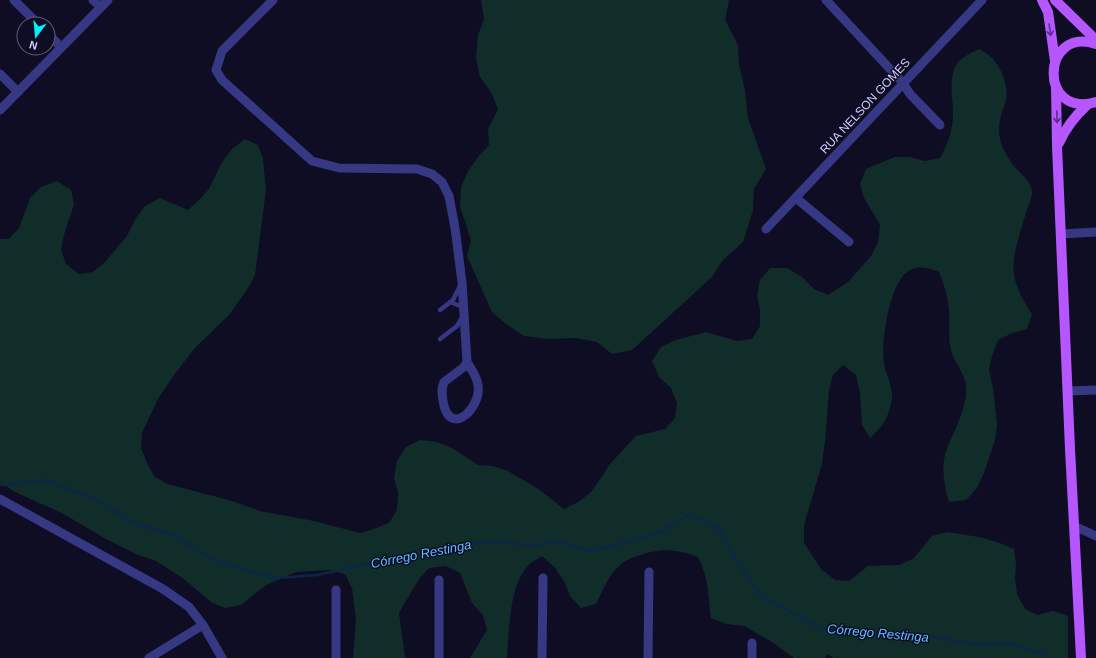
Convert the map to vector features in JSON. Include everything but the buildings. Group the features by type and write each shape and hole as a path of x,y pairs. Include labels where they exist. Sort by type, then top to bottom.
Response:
{"main road":[{"path":"1042,0 1048,12 1055,61 1054,82 1081,658"},
{"path":"1056,0 1096,40"},
{"path":"1055,61 1062,50 1073,44 1081,42 1096,44"},
{"path":"1054,82 1066,98 1072,102 1092,103"},
{"path":"1057,146 1068,125 1079,112 1092,103"}],"street":[{"path":"14,0 30,16"},
{"path":"93,0 101,7"},
{"path":"0,110 108,0"},
{"path":"273,0 222,50 216,70 222,80 312,161 339,168 417,169 432,174 442,182 449,196 455,228 462,282 467,362 478,383 479,392 473,406 463,417 456,419 450,417 444,408 442,386 444,382 464,367 467,362"},
{"path":"826,0 902,83 910,94 940,125"},
{"name":"RUA NELSON GOMES","path":"766,229 902,83 982,0"},
{"path":"56,42 61,47"},
{"path":"0,74 18,92"},
{"path":"796,198 849,242"},
{"path":"1061,234 1096,232"},
{"path":"1068,391 1096,390"},
{"path":"0,499 163,589 189,607 203,625 222,658"},
{"path":"1074,526 1096,536"},
{"path":"648,658 649,572"},
{"path":"542,578 542,658"},
{"path":"439,580 439,658"},
{"path":"336,590 336,658"},
{"path":"149,658 203,625"},
{"path":"752,643 752,658"}],"lane":[{"path":"440,310 453,300 462,282"},
{"path":"440,339 457,326 464,311 450,302"}],"green space":[{"path":"481,0 729,0 725,20 738,45 739,65 745,90 748,118 766,169 754,189 753,210 743,242 722,261 712,277 632,350 612,354 597,342 576,338 548,339 524,336 492,312 467,256 471,241 460,207 461,187 468,171 489,145 488,129 498,109 492,94 480,77 476,58 478,35 484,19"},
{"path":"980,49 996,62 1006,85 1006,97 999,130 1000,139 1010,160 1026,178 1032,189 1031,199 1014,256 1014,277 1023,300 1032,314 1027,329 1012,333 998,340 992,356 989,370 993,388 997,424 995,440 984,473 977,488 966,500 949,502 944,476 944,457 962,412 966,395 966,383 951,350 946,291 939,272 932,269 914,268 903,276 897,286 888,313 883,354 892,399 885,421 870,438 862,425 860,393 856,375 843,365 833,375 829,390 822,464 804,525 804,543 821,569 835,580 849,581 868,566 899,565 913,559 932,536 947,532 979,537 1014,549 1017,594 1025,609 1038,615 1053,611 1068,616 1068,658 833,658 828,654 825,658 794,658 772,642 744,626 727,624 711,618 706,580 698,557 683,552 662,550 633,558 623,563 610,577 596,604 581,608 570,596 564,581 555,568 542,556 533,561 522,573 517,584 511,609 507,658 470,658 487,630 483,615 472,603 460,573 446,566 429,568 419,579 399,613 405,658 353,658 356,620 352,588 345,574 329,570 296,572 266,585 241,605 225,608 211,602 184,579 156,561 138,555 106,539 62,513 15,492 0,482 0,239 9,239 19,228 30,198 41,187 57,181 71,190 74,204 61,250 66,264 79,274 93,272 105,262 127,236 136,218 145,206 160,198 188,210 209,189 222,162 232,149 245,139 258,145 263,159 266,190 255,275 230,314 195,348 159,397 142,433 141,448 154,476 167,484 229,500 260,511 314,521 360,533 389,523 397,510 398,493 394,478 397,461 406,447 420,440 437,442 452,448 478,465 493,466 508,471 537,488 564,509 578,502 591,492 609,465 636,436 665,429 675,418 677,403 671,388 659,377 652,361 661,347 676,340 706,332 737,341 752,339 760,326 760,310 757,295 760,280 770,268 787,268 802,277 814,289 828,295 848,282 871,256 878,242 880,225 864,198 860,184 866,169 895,157 909,157 925,161 940,158 948,142 952,125 953,113 951,86 954,70 961,60"}],"waterway":[{"name":"Córrego Restinga","path":"0,484 3,485 45,480 95,499 134,523 175,536 217,562 277,578 317,575 447,547 481,542 536,545 560,542 587,551 620,544 663,531 690,514 719,529 738,563 761,596 822,629 874,634 926,636 974,644 1009,643 1044,654"}]}
